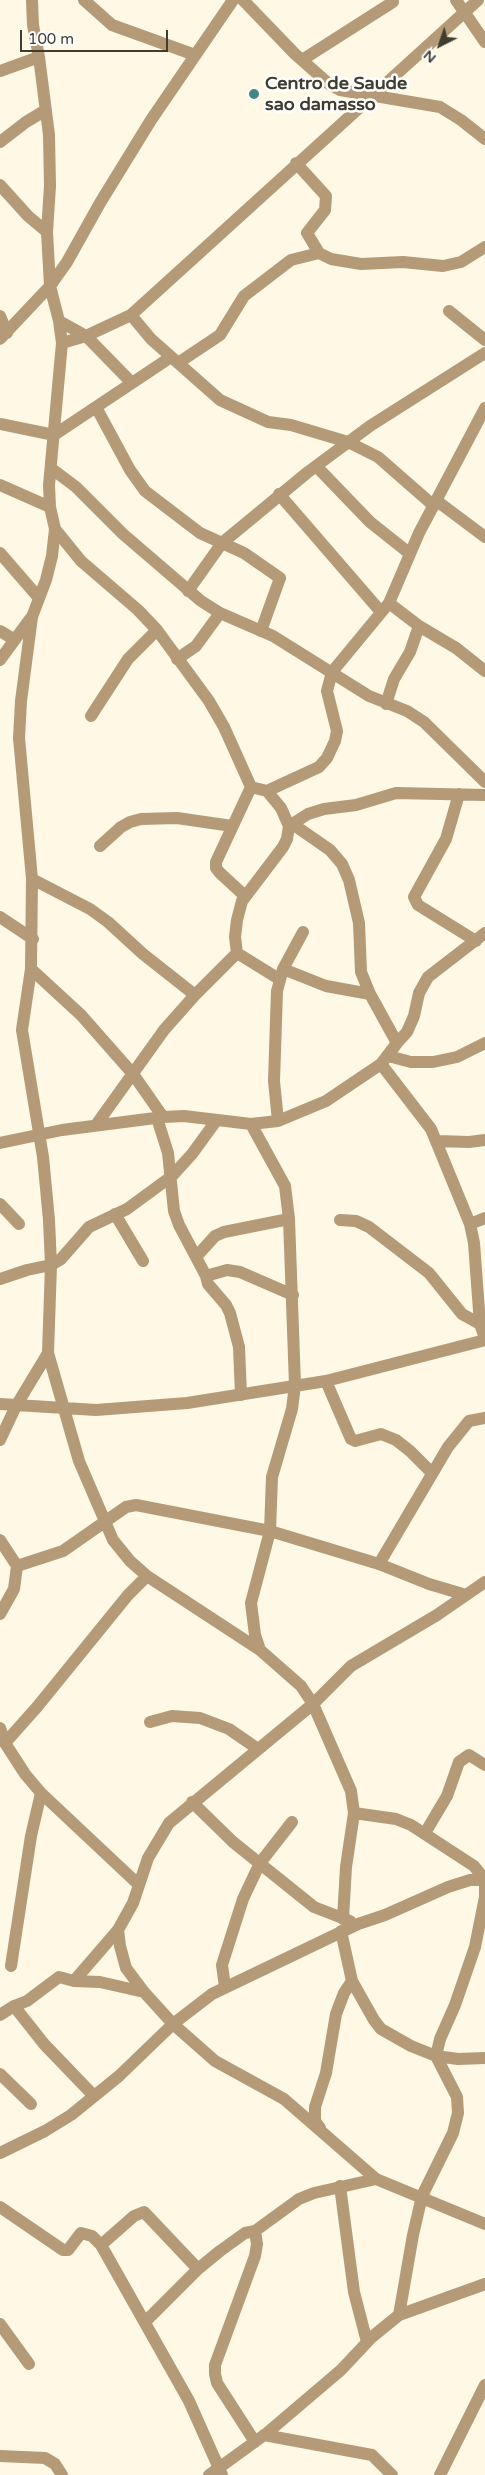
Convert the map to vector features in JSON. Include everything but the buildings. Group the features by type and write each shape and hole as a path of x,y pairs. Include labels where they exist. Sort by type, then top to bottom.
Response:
{"street":[{"path":"32,0 33,25 40,57 46,110 50,186 47,232 50,286 59,321 62,343 50,507 55,529 52,556 32,617 21,701 19,738 32,879 31,969 22,1030 39,1135 52,1265 48,1353 79,1461 113,1540 147,1576 260,1650 301,1686 313,1704 351,1791 354,1813 346,1867 342,1925 352,1980 381,2029 397,2039 436,2056 458,2059 485,2058"},
{"path":"84,0 112,25 195,55"},
{"path":"3,336 50,286 67,262 100,203 151,120 233,0"},
{"path":"243,0 302,60 329,84 340,90 440,107 461,120 485,139"},
{"path":"456,0 485,42"},
{"path":"62,343 86,336 131,315 296,163 375,95 478,0"},
{"path":"302,60 393,2"},
{"path":"0,70 40,57"},
{"path":"0,142 26,122 46,110"},
{"path":"296,163 326,196 326,210 307,233 318,253"},
{"path":"0,185 28,216 47,232"},
{"path":"0,424 54,435 132,383 220,335 244,296 291,260 318,253 346,263 403,262 443,266 461,262 477,254 485,247"},
{"path":"449,311 485,340"},
{"path":"131,315 141,328 174,360 220,400 268,422 306,429 348,442 378,457 436,504 485,537"},
{"path":"0,316 3,336"},
{"path":"59,321 86,336 132,383"},
{"path":"188,591 222,543 279,494 370,426 485,353"},
{"path":"96,407 135,480 145,491 182,521 210,539 244,552 280,578 261,630"},
{"path":"267,791 319,767 326,758 335,741 337,731 327,691 332,672 385,607 409,553 485,408"},
{"path":"317,467 370,522 409,553"},
{"path":"52,469 76,487 122,534 188,591 220,614 261,630 386,704 407,711 424,722 485,782"},
{"path":"0,485 50,507"},
{"path":"279,494 385,607 456,648 485,671"},
{"path":"55,529 81,561 138,610 158,630 209,701 224,727 251,787 246,802 232,826 216,862 216,868 244,896"},
{"path":"0,553 39,598"},
{"path":"177,659 196,646 220,614"},
{"path":"0,660 32,617"},
{"path":"386,704 394,679 410,652 419,626"},
{"path":"91,716 128,659 158,630"},
{"path":"0,631 15,640"},
{"path":"251,787 267,791 281,808 291,825 330,850 342,864 355,902 359,923 361,972 370,994 397,1043"},
{"path":"96,1125 164,1030 195,995 237,953 237,920 244,896 283,847 291,825 308,814 324,809 356,805 396,793 485,796"},
{"path":"0,1143 96,1125 160,1117 184,1116 252,1124 278,1121 326,1101 385,1060 397,1043 408,1032 419,993 428,977 480,937 418,905 414,897 428,868 446,840 459,794"},
{"path":"100,846 121,827 141,819 196,820 232,826"},
{"path":"32,879 82,905 108,922 143,954 195,995"},
{"path":"0,917 32,939"},
{"path":"278,1121 274,1081 274,1034 281,974 303,932"},
{"path":"237,953 281,974 326,986 370,994"},
{"path":"31,969 81,1015 132,1074 160,1117 172,1176 174,1210 184,1236 206,1276 208,1284 230,1313 239,1347 241,1395"},
{"path":"385,1060 433,1062 457,1057 485,1043"},
{"path":"0,1404 64,1410 96,1410 187,1403 326,1381 485,1339 480,1324 474,1243 470,1224 443,1162 437,1141 385,1060"},
{"path":"0,1279 27,1270 52,1265 61,1259 89,1228 140,1201 172,1176 192,1154 216,1121"},
{"path":"252,1124 285,1186 289,1219 293,1295 295,1385 292,1409 272,1477 270,1531 262,1565 254,1582 251,1603 255,1635 260,1650"},
{"path":"437,1141 469,1142 485,1140"},
{"path":"0,1204 19,1224"},
{"path":"115,1214 143,1261"},
{"path":"470,1224 485,1218"},
{"path":"196,1257 215,1236 224,1232 289,1219"},
{"path":"340,1220 356,1221 369,1227 429,1274 462,1314 480,1324"},
{"path":"206,1276 226,1270 240,1272 293,1295"},
{"path":"0,1440 16,1406 48,1353"},
{"path":"326,1381 351,1439 355,1441 381,1434 410,1451 432,1473"},
{"path":"379,1564 432,1473 462,1428 469,1421 485,1418"},
{"path":"17,1566 63,1551 126,1508 136,1506 270,1531 379,1564 429,1584 466,1596"},
{"path":"0,1540 17,1566 14,1589 0,1614"},
{"path":"5,1743 42,1701 128,1595 147,1576"},
{"path":"74,1981 118,1930 139,1885 148,1858 169,1823 192,1802 313,1704 351,1666 466,1596 485,1582"},
{"path":"150,1722 172,1716 200,1718 229,1729 258,1749"},
{"path":"0,1728 5,1743 25,1774 41,1792 139,1885"},
{"path":"425,1833 447,1796 459,1762 469,1754 485,1765"},
{"path":"12,1966 30,1836 41,1792"},
{"path":"192,1802 260,1863 314,1907 342,1925"},
{"path":"354,1813 396,1819 425,1833 474,1866 485,1880 485,1897 475,1947 458,1998 440,2039 436,2056 457,2096 458,2113 453,2134 422,2196 413,2235 400,2315"},
{"path":"225,1987 222,1972 226,1951 243,1899 260,1863 292,1822"},
{"path":"0,2153 72,2115 119,2076 173,2024 212,1994 294,1956 342,1925 358,1924 385,1915 448,1887 470,1880 485,1880"},
{"path":"118,1930 126,1968 144,1992 173,2024 215,2061 284,2099 321,2130 346,2155 376,2179 422,2196 485,2224"},
{"path":"0,2015 14,2006 28,2002 59,1977 74,1981 100,1982 144,1992"},
{"path":"321,2130 315,2121 315,2107 326,2073 336,2014 344,1993 352,1980"},
{"path":"14,2006 44,2044 94,2096"},
{"path":"0,2074 31,2104"},
{"path":"146,2320 198,2268 246,2233 255,2231 300,2199 340,2186 376,2179"},
{"path":"340,2186 354,2292 368,2342"},
{"path":"0,2207 66,2251 81,2233 92,2236 101,2245 146,2320 165,2361 190,2401 221,2471"},
{"path":"101,2245 134,2216 144,2212 198,2268"},
{"path":"255,2231 257,2244 255,2256 215,2364 217,2382 259,2438 372,2455 392,2475"},
{"path":"209,2475 221,2471 341,2370 368,2342 400,2315 485,2284"},
{"path":"0,2324 29,2364"},
{"path":"440,2475 485,2385"},
{"path":"0,2456 44,2458 54,2464 62,2475"}],"place":[{"name":"Centro de Saude sao damasso","path":"254,94"}]}
